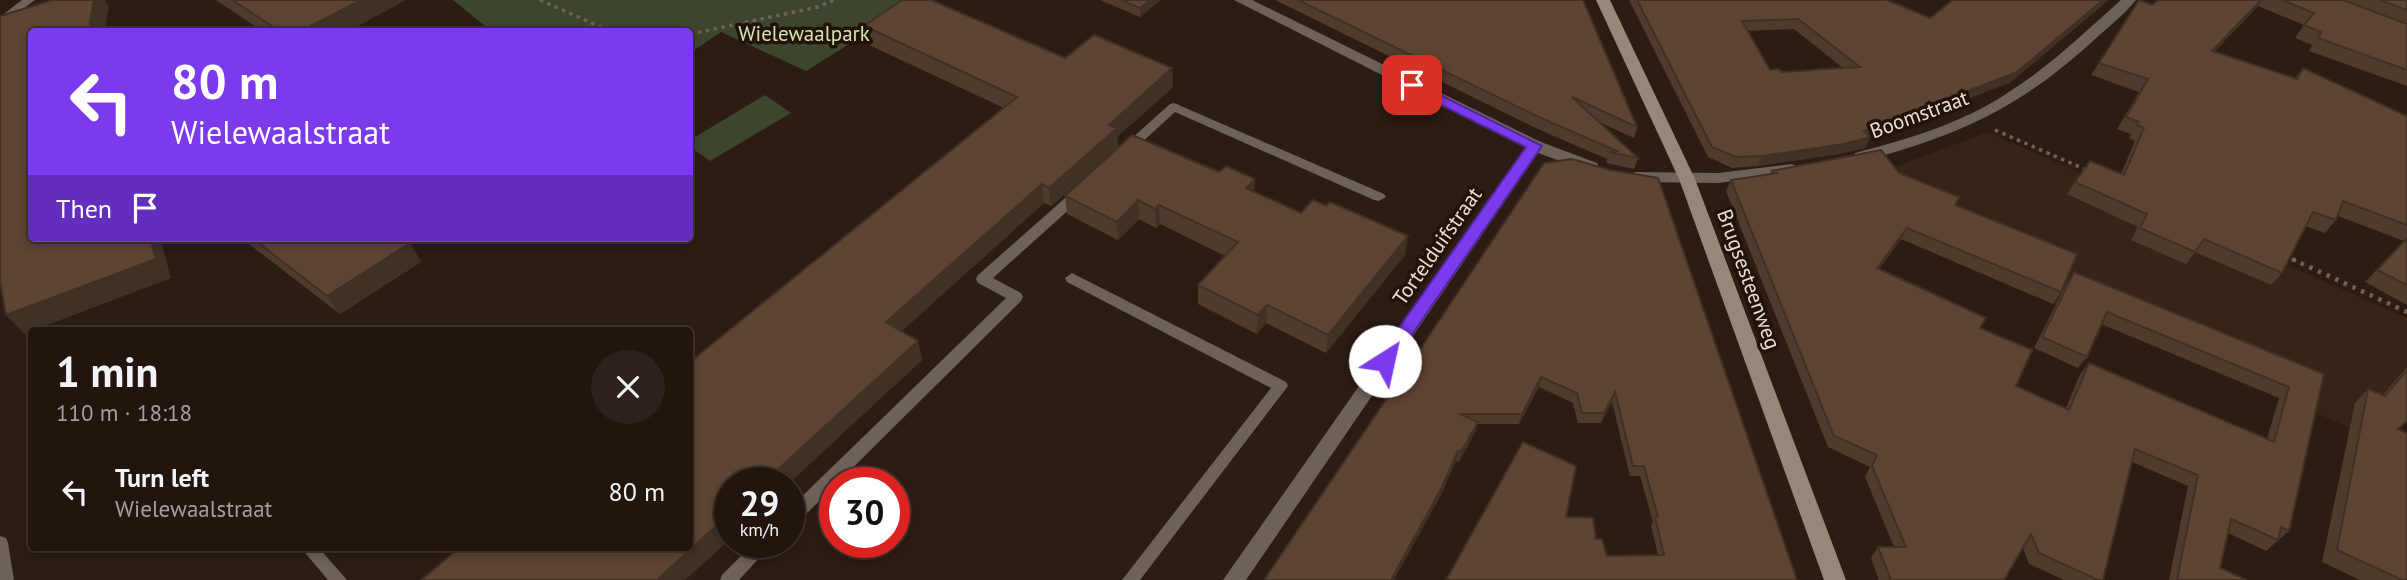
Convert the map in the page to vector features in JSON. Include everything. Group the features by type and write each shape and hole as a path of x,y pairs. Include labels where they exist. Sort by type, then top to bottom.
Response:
{"street":[{"path":"1241,0 1535,146 1609,172 1651,179 1732,177 1813,166"},
{"name":"Brugsesteenweg","path":"1603,0 1687,178 1835,580"},
{"name":"Boomstraat","path":"1840,162 1906,145 1971,120 2031,85 2129,0"},
{"name":"Tortelduifstraat","path":"1234,580 1535,146"}],"lane":[{"path":"0,23 29,0"},
{"path":"1114,162 1174,107 1379,197"},
{"path":"805,504 1016,297 984,279 1094,180"},
{"path":"1072,278 1281,386 1130,580"},
{"path":"0,543 6,580"},
{"path":"312,551 339,580"},
{"path":"728,580 750,558"}],"path":[{"path":"540,0 603,28"},
{"path":"693,33 817,7 834,0"},
{"path":"1971,120 2099,175"},
{"path":"2275,252 2407,312"}],"shaded area":[{"path":"1988,132 2407,318 2407,419 2384,442 1773,185 1889,169"}],"green space":[{"name":"Wielewaalpark","path":"453,0 920,0 806,71 721,32 693,51 693,28 487,28"},
{"path":"765,95 791,113 710,161 693,149 693,138"}],"building":[{"path":"53,0 94,0 90,22 92,28 28,28 28,242 151,242 156,259 6,315 0,281 0,16"},
{"path":"232,0 361,0 307,28 275,28"},
{"path":"902,0 931,0 1065,58 1094,35 1172,68 1109,125 1117,128 1049,188 1042,184 886,322 918,341 780,467 714,467 714,528 693,547 693,360 1017,97 864,26"},
{"path":"1121,0 1150,0 1140,8"},
{"path":"1298,0 1583,0 1637,127 1572,97 1638,158 1609,152 1617,151 1543,119"},
{"path":"1637,0 1887,0 1930,18 1953,0 2103,0 2017,72 1864,131 1870,137 1844,144 1762,156 1736,157 1712,147","holes":["1798,19 1860,67 1782,72 1779,69 1770,70 1742,21"]},
{"path":"2139,0 2152,5 2158,0 2261,0 2212,51 2297,79 2303,68 2407,116 2407,225 2343,201 2336,220 2313,212 2282,273 2204,239 2195,252 2140,228 2147,214 2075,182 2090,161 2124,175 2144,128 2137,125 2139,122 2126,117 2148,79 2099,63"},
{"path":"2282,0 2343,0 2407,24 2407,70 2318,38 2321,32 2304,25 2314,13"},
{"path":"2380,0 2407,0 2407,10"},
{"path":"1132,135 1219,172 1226,166 1255,179 1246,188 1301,213 1313,200 1326,206 1330,202 1408,236 1328,335 1267,305 1258,315 1198,285 1238,242 1159,205 1155,209 1138,200 1117,222 1065,196"},
{"path":"1881,150 1899,173 1959,197 1955,205 2077,254 2061,292 1907,228 1877,268 1986,318 1980,328 2032,350 2016,386 2069,410 2089,363 2274,442 2289,387 2107,312 2087,357 2042,337 2074,272 2324,374 2289,531 2281,527 2278,540 2231,519 2220,568 2247,580 2177,580 2198,475 2135,449 2103,580 2039,553 2031,534 2004,580 1891,580 1878,547 1906,547 1872,466 1877,455 1834,436 1731,180 1778,173 1771,171"},
{"path":"1572,159 1610,170 1658,178 1797,580 1446,580 1523,442 1576,466 1566,517 1593,518 1596,539 1602,539 1607,556 1664,555 1655,517 1658,517 1644,466 1633,466 1615,392 1604,413 1582,413 1577,393 1541,377 1522,414 1460,414 1478,422 1461,452 1458,451 1442,487 1391,580 1264,580 1544,163"},
{"path":"2407,238 2407,285 2377,270"},
{"path":"257,242 410,243 327,296"},
{"path":"2407,370 2407,421 2398,429 2407,433 2407,580 2400,580 2337,550 2368,389 2385,396"},
{"path":"456,551 689,551 657,580 421,580"}],"route":[{"path":"1385,361 1526,155 1535,146 1412,85"}]}
